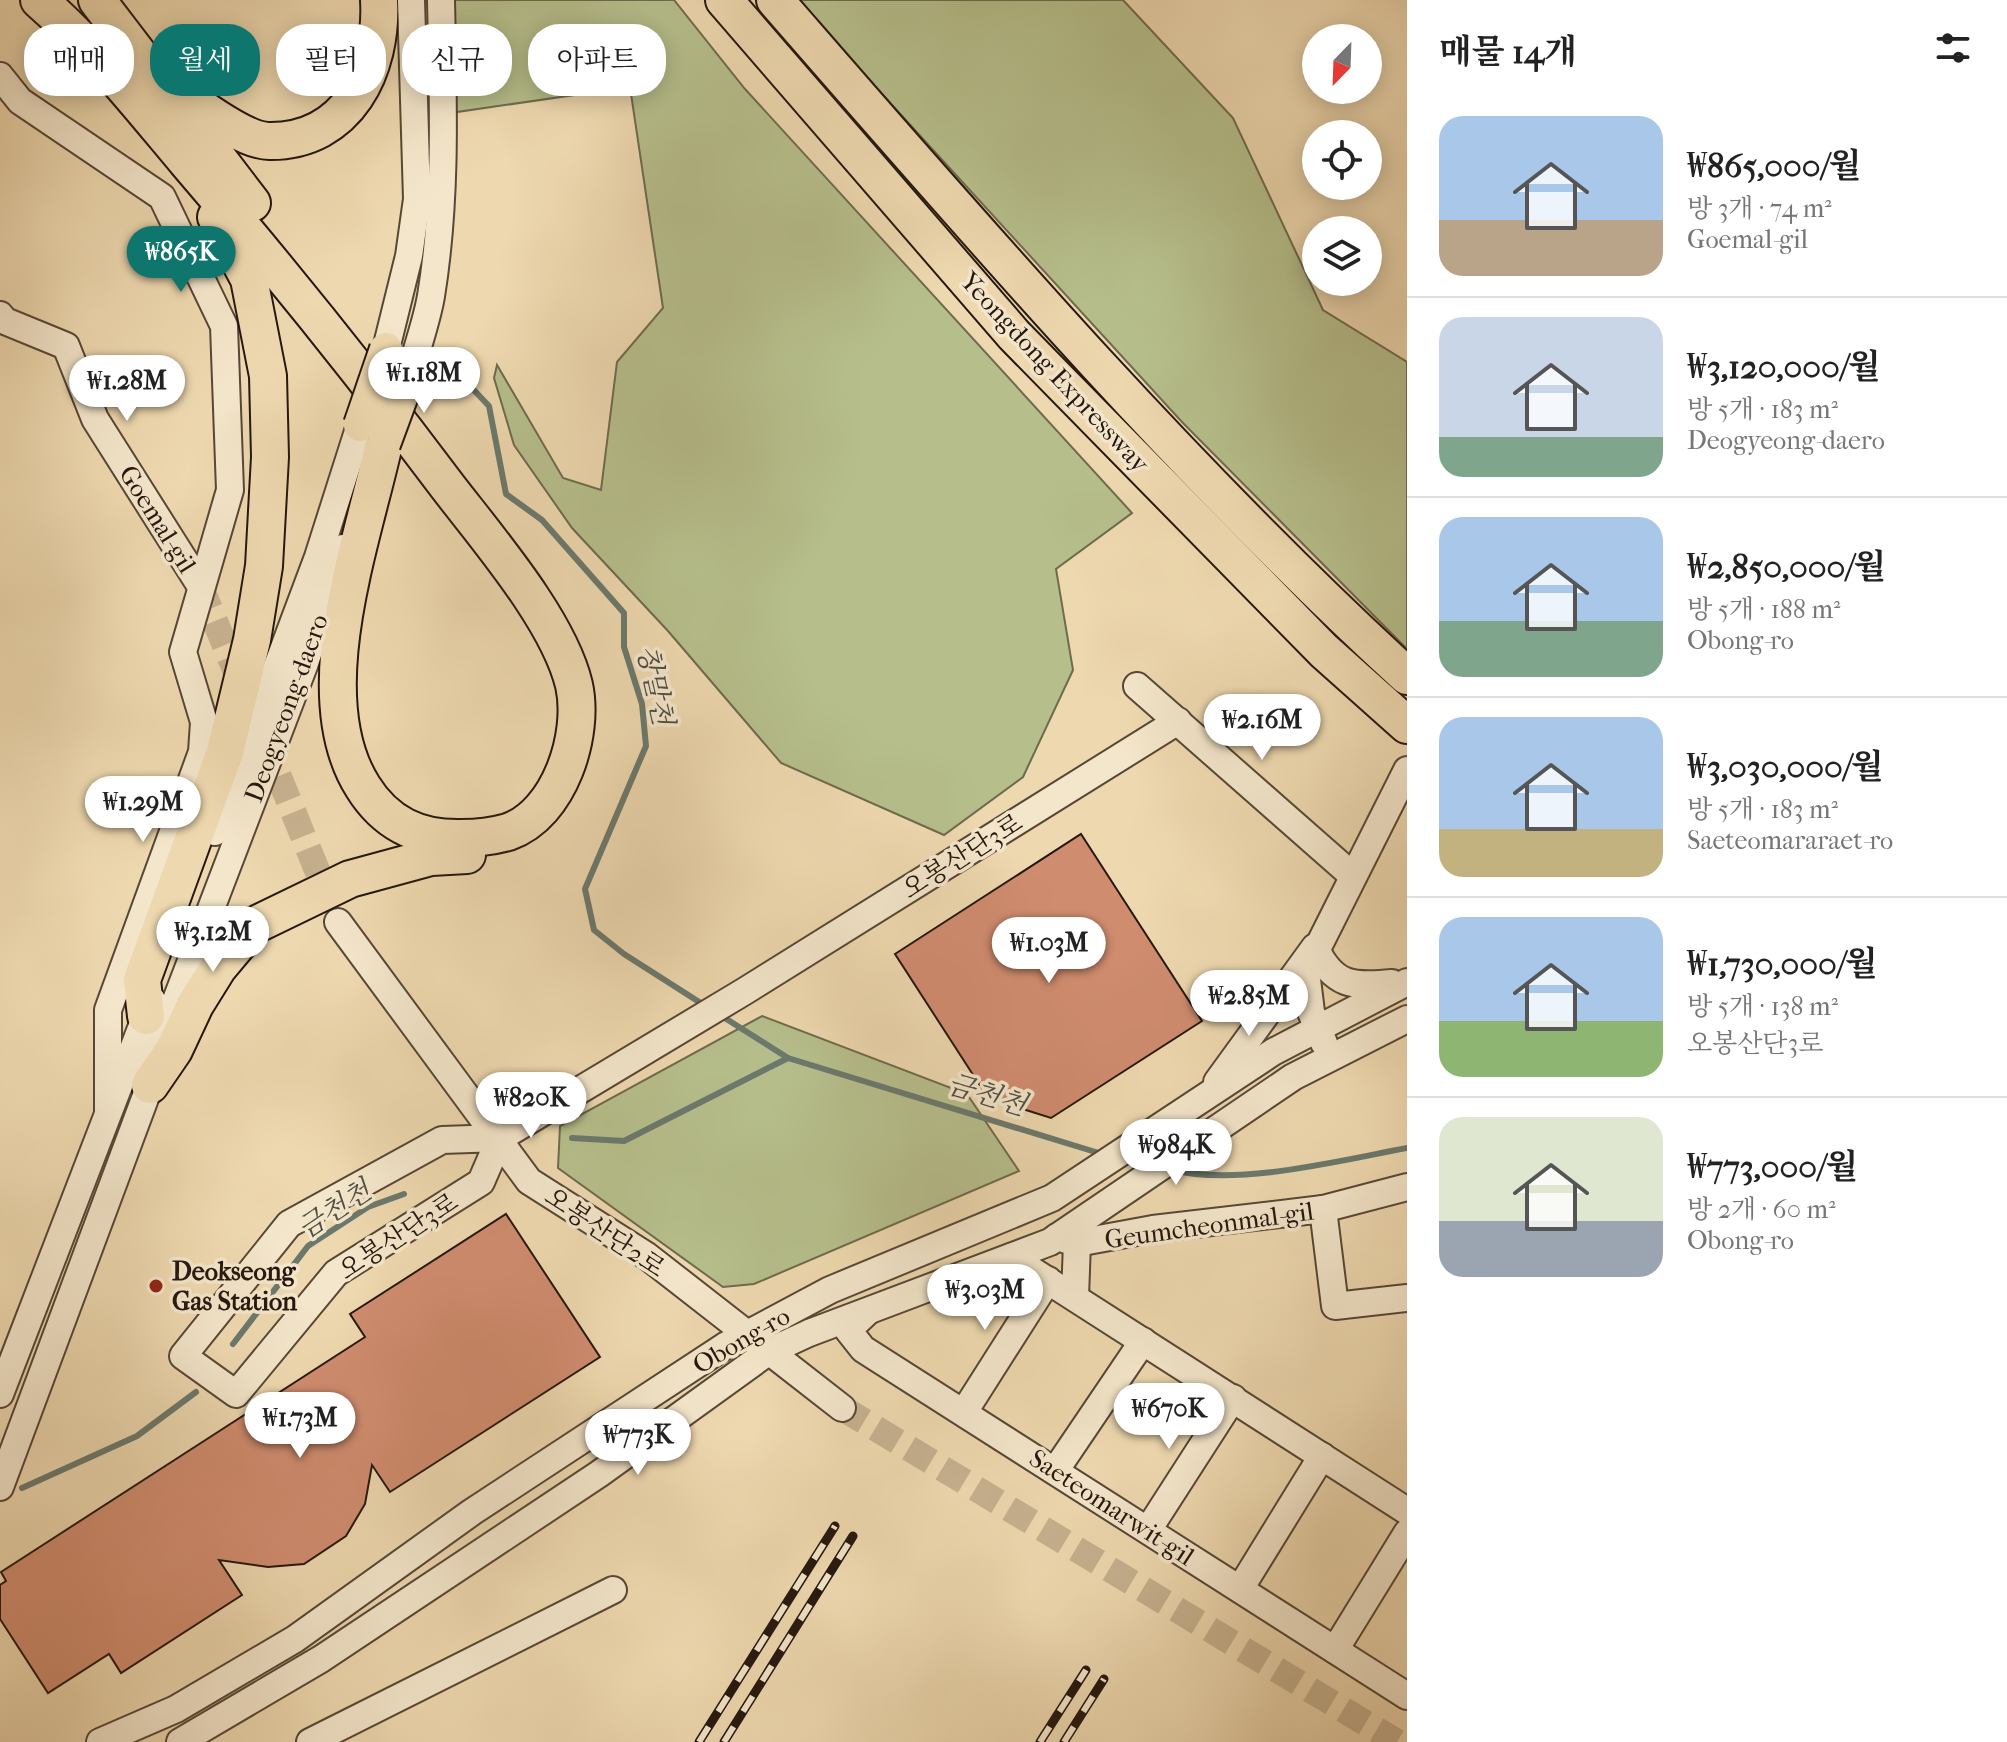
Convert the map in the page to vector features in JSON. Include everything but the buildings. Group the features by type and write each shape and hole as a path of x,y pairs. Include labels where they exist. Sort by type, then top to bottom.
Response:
{"highway":[{"path":"39,0 86,41 283,272 513,573 554,638 574,685 576,732 563,773 539,811 510,831 472,838 433,839 405,829 374,804 356,776 339,731 337,668 372,434"},
{"path":"97,0 150,68"},
{"path":"183,96 222,121 267,141 302,136 335,122 357,100 371,69 379,0"},
{"name":"Yeongdong Expressway","path":"724,0 1014,335 1324,651 1407,725"},
{"name":"Yeongdong Expressway","path":"775,0 1041,305 1343,617 1407,676"},
{"path":"150,1085 174,1050 195,1005 218,968 253,926 350,879 431,857 475,855 521,841 548,818 576,780 593,734 587,677 567,631 524,562 171,96"},
{"path":"146,1016 142,980 204,815 238,705 264,566 270,457 268,376 249,279 188,162"}],"main road":[{"name":"Deogyeong-daero","path":"372,434 399,358"}],"street":[{"name":"Deogyeong-daero","path":"399,358 417,199 411,0"},
{"name":"Deogyeong-daero","path":"399,358 431,299 445,149 441,0"},
{"path":"0,76 20,101 162,197 224,326 230,490 183,652 204,722 202,752 197,774 108,1010 108,1110"},
{"name":"Goemal-gil","path":"0,315 5,321 66,346 95,419 200,585"},
{"name":"Deogyeong-daero","path":"0,1487 150,1085 152,1063 372,434"},
{"name":"Deogyeong-daero","path":"0,1394 318,557 372,434"},
{"path":"1137,686 1353,876"},
{"name":"오봉산단3로","path":"500,1138 481,1182 336,1273 236,1394 183,1356 289,1224 442,1140 500,1138 745,991 1178,721"},
{"path":"1330,1057 1306,989 1306,971 1315,947 1407,770"},
{"name":"오봉산단2로","path":"338,922 529,1181 647,1256 842,1408"},
{"path":"1315,947 1323,965 1339,979 1359,986 1407,981"},
{"path":"1208,1094 1315,947"},
{"name":"Obong-ro","path":"100,1742 176,1709 295,1639 472,1512 746,1333 830,1290 1052,1198 1208,1094 1318,1027 1407,981"},
{"name":"Obong-ro","path":"180,1742 321,1659 599,1474 768,1352 1011,1257 1067,1240 1092,1214 1232,1118 1330,1057 1407,1019"},
{"name":"Geumcheonmal-gil","path":"1067,1240 1323,1209 1407,1187"},
{"path":"1323,1209 1335,1306 1407,1298"},
{"path":"1067,1240 1075,1297"},
{"path":"1011,1257 1407,1511"},
{"path":"964,1412 1048,1280"},
{"name":"Saeteomarwit-gil","path":"870,1310 853,1322 848,1330 850,1337 863,1349 1407,1696"},
{"path":"1055,1471 1143,1341"},
{"path":"1148,1530 1233,1398"},
{"path":"1240,1589 1322,1456"},
{"path":"1335,1650 1407,1533"},
{"path":"310,1742 613,1590"}],"green space":[{"path":"444,0 674,0 745,89 1132,513 1056,569 1073,670 1023,777 944,835 781,763 668,631 572,528 514,445 494,378 497,365 563,478 601,490 617,362 663,308 631,96 666,96 666,24 528,24 528,96 568,96 450,113 449,96 512,96 512,24 445,24"},
{"path":"796,0 1123,0 1233,118 1302,265 1302,296 1316,296 1323,310 1407,362 1407,649 1182,422"},
{"path":"762,1016 967,1094 1019,1171 754,1284 723,1287 558,1168 560,1126"}],"waterway":[{"name":"창말천","path":"450,365 489,406 506,494 542,520 624,613 624,647 642,704 646,746 585,889 594,930 624,954 707,1007"},
{"name":"창말천","path":"720,1015 788,1058"},
{"name":"금천천","path":"572,1138 624,1141 788,1058 1102,1154"},
{"name":"금천천","path":"1171,1170 1198,1174 1258,1173 1407,1148"},
{"name":"금천천","path":"1124,1159 1148,1165"},
{"name":"금천천","path":"233,1344 308,1246 368,1207 404,1194"},
{"name":"금천천","path":"22,1488 137,1436 196,1392"}],"tunnel":[{"path":"200,585 243,689"},
{"path":"264,740 332,907"},
{"path":"842,1408 1397,1742"}],"railway":[{"path":"699,1742 835,1526"},
{"path":"724,1742 853,1536"},
{"path":"1040,1742 1086,1670"},
{"path":"1064,1742 1104,1679"}],"place":[{"name":"Deokseong Gas Station","path":"156,1286"}]}
